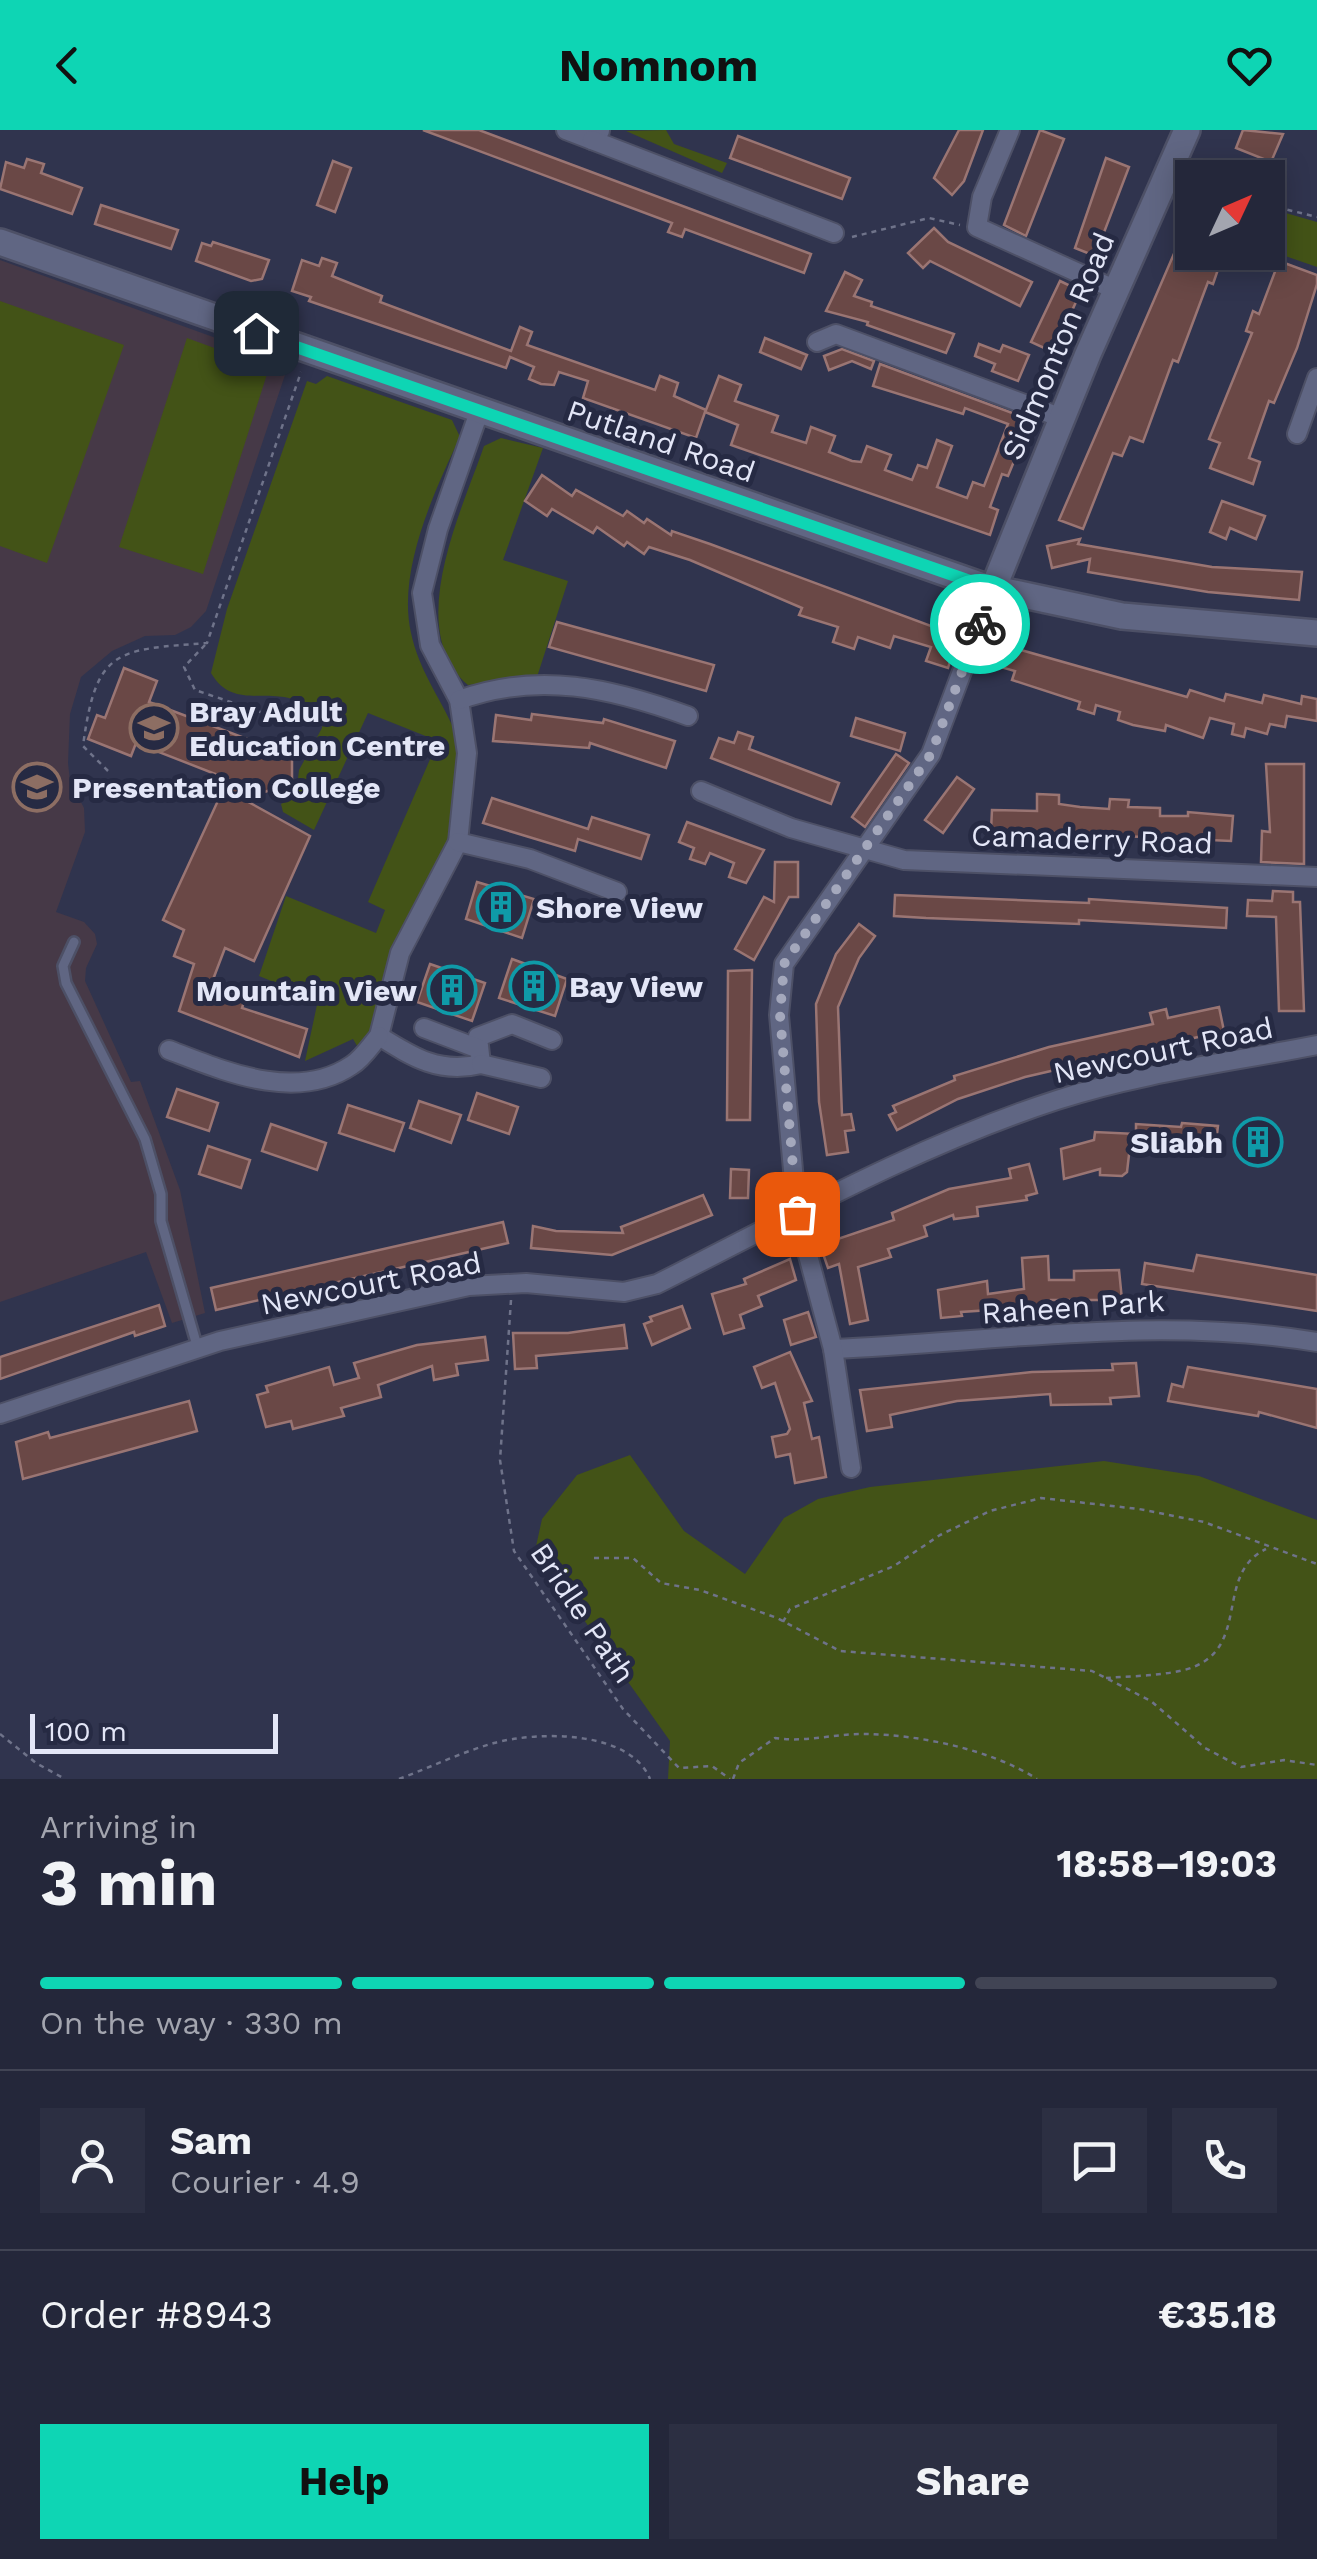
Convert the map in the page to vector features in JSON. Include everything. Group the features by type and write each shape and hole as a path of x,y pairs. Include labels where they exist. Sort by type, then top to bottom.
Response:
{"main road":[{"name":"Sidmonton Road","path":"993,589 1116,290 1187,130"},
{"name":"Putland Road","path":"0,242 993,589 1122,616 1317,633"}],"street":[{"path":"566,130 596,135 834,233"},
{"path":"1010,130 982,196 976,227 1116,290"},
{"path":"816,342 836,334 1062,418"},
{"path":"1297,434 1317,378"},
{"path":"169,1050 246,1078 289,1082 327,1077 354,1064 379,1036 400,954 458,842 467,753 459,700 430,645 422,594 438,528 479,412"},
{"path":"851,1468 832,1349 797,1214 780,1015 784,964 931,754 993,589"},
{"path":"459,700 498,685 554,682 622,692 688,716"},
{"name":"Camaderry Road","path":"701,792 791,828 904,860 1317,877"},
{"path":"458,842 530,859 616,892"},
{"path":"480,1056 478,1037 512,1024 552,1040"},
{"path":"424,1028 480,1056 542,1078"},
{"path":"379,1036 435,1067 456,1070 480,1056"},
{"name":"Newcourt Road","path":"0,1414 198,1349 469,1286 512,1284 624,1292 657,1284 934,1146 1062,1098 1145,1077 1317,1045"},
{"name":"Raheen Park","path":"832,1349 1166,1328 1252,1331 1317,1342"}],"lane":[{"path":"74,942 63,966 66,983 125,1107 145,1139 161,1194 161,1221 198,1349"}],"path":[{"path":"1285,209 1317,217"},
{"path":"834,233 854,238 930,218 976,227"},
{"path":"302,726 194,690 184,668 207,643 308,352"},
{"path":"108,771 82,746 89,701 104,666 138,648 207,643"},
{"name":"Bridle Path","path":"512,1284 500,1460 514,1550 624,1709 678,1768 712,1766 732,1779"},
{"path":"783,1622 790,1610 894,1566 940,1535 990,1510 1041,1498 1139,1508 1204,1522 1317,1564"},
{"path":"1106,1678 1188,1669 1216,1652 1230,1629 1238,1575 1248,1558 1268,1548"},
{"path":"594,1558 633,1558 661,1583 700,1590 783,1622 840,1651 1092,1671 1150,1700 1205,1748 1241,1768 1284,1760 1317,1764"},
{"path":"0,1734 36,1763 66,1779"},
{"path":"732,1779 739,1762 775,1738 796,1742 868,1734 978,1751 1005,1759 1037,1779"},
{"path":"399,1779 497,1742 550,1738 628,1750 644,1765 650,1779"}],"shaded area":[{"name":"Presentation College","path":"0,260 277,360 286,372 206,611 191,627 175,635 145,636 112,651 81,677 70,714 70,781 84,808 85,832 56,912 84,922 95,934 97,944 86,968 85,981 131,1082 140,1081 180,1190 205,1313 172,1323 146,1252 0,1302"}],"green space":[{"path":"666,130 674,144 727,163 722,173 626,131"},
{"path":"1285,213 1317,222 1317,267 1285,256"},
{"path":"0,301 124,345 47,563 0,546"},
{"path":"187,338 269,368 203,574 119,547"},
{"path":"327,376 452,420 460,437 439,482 413,558 408,609 419,659 454,729 460,774 449,838 395,950 368,1038 359,1049 353,1039 305,1061 318,1000 259,976 286,896 376,933 385,910 368,902 438,741 368,713 314,830 283,812 281,804 296,796 299,770 322,728 322,714 289,698 235,693 218,683 211,673 227,609 307,381 316,384"},
{"path":"501,438 543,448 503,560 568,581 537,677 468,685 449,661 440,633 443,569 484,446"},
{"path":"630,1455 684,1531 745,1574 784,1518 818,1499 870,1487 1104,1461 1199,1476 1317,1520 1317,1779 668,1779 670,1741 535,1551 542,1519 577,1475"}],"building":[{"path":"423,130 479,130 811,254 804,273 685,229 682,237 668,232 672,223"},
{"path":"959,130 983,130 964,181 952,195 934,178"},
{"path":"1040,130 1064,139 1026,236 1004,225"},
{"path":"1243,130 1283,134 1272,160 1236,148"},
{"path":"738,136 850,178 842,199 730,158"},
{"path":"1106,158 1129,167 1095,256 1075,248"},
{"path":"27,159 44,164 41,173 82,188 72,214 0,189 6,162 24,168"},
{"path":"333,161 351,168 335,212 317,205"},
{"path":"101,205 178,230 171,249 95,224"},
{"path":"934,228 948,242 1032,282 1020,306 930,261 923,268 908,253"},
{"path":"213,242 269,260 262,279 251,281 196,261 202,243 211,246"},
{"path":"1175,251 1175,270 1218,270 1213,284 1208,282 1178,362 1173,360 1143,442 1130,437 1122,456 1113,453 1083,529 1059,520"},
{"path":"322,258 337,263 332,276 382,296 380,302 511,351 520,327 532,332 527,345 655,390 660,376 678,383 674,396 706,410 719,376 741,385 735,401 778,416 772,432 806,443 811,427 835,436 829,452 852,461 861,462 867,446 891,455 885,470 912,480 918,465 927,468 937,440 952,446 937,487 967,498 973,482 984,486 1008,424 965,408 963,414 873,386 880,364 1031,420 1008,476 1002,474 990,507 998,510 990,535 731,445 738,425 705,412 696,438 583,398 588,381 559,372 554,385 541,384 529,379 534,367 510,357 506,368 309,301 311,297 292,291 302,260 319,266"},
{"path":"1285,263 1317,275 1297,348 1274,403 1269,401 1249,458 1260,462 1253,484 1210,468 1220,443 1209,439 1252,333 1246,331 1253,311 1259,314 1276,270 1285,270"},
{"path":"845,272 862,280 854,296 872,302 871,306 954,334 946,353 867,325 868,322 826,311"},
{"path":"1060,281 1081,291 1053,352 1031,342"},
{"path":"765,338 807,355 801,369 760,352"},
{"path":"979,344 1000,352 1003,345 1029,355 1018,381 992,371 995,364 975,356"},
{"path":"842,349 874,361 871,369 852,361 829,370 824,356"},
{"path":"542,475 572,496 576,490 623,516 627,511 644,523 647,519 671,535 672,531 710,544 958,636 948,668 926,661 931,647 894,636 890,648 858,637 854,649 833,642 838,627 799,615 802,608 690,560 649,547 644,554 627,542 624,546 597,527 593,533 552,509 547,516 525,501"},
{"path":"1222,501 1265,516 1256,539 1230,528 1226,539 1210,532"},
{"path":"1080,539 1078,544 1212,567 1302,572 1299,600 1208,592 1088,572 1090,559 1052,568 1047,546"},
{"path":"557,622 714,665 706,691 549,647"},
{"path":"989,641 1187,697 1190,690 1224,701 1226,694 1262,703 1264,695 1301,704 1302,696 1317,699 1317,721 1287,716 1285,727 1270,724 1267,734 1246,728 1244,737 1232,734 1234,724 1210,718 1203,738 1166,725 1165,731 1133,725 1118,720 1120,712 1096,705 1094,714 1078,709 1080,702 1012,680 1015,671 983,662"},
{"path":"124,668 157,681 149,702 292,756 292,783 243,799 310,836 254,961 225,948 209,990 244,1002 242,1008 307,1029 299,1057 179,1011 194,964 174,956 184,930 163,920 228,779 136,743 131,756 88,739 97,715 105,718"},
{"path":"532,714 603,723 604,719 675,741 666,768 590,743 589,748 493,741 496,715 531,720"},
{"path":"856,718 905,733 900,751 851,736"},
{"path":"738,732 753,737 749,749 839,783 831,804 711,758 719,738 734,743"},
{"path":"896,754 909,763 865,827 852,817"},
{"path":"1266,764 1304,764 1304,864 1261,862 1262,831 1270,832"},
{"path":"957,777 974,789 943,833 925,820"},
{"path":"1037,794 1059,795 1059,804 1109,809 1110,799 1129,800 1128,807 1160,808 1160,816 1188,816 1188,812 1233,816 1231,841 991,830 992,810 1037,811"},
{"path":"492,798 588,829 592,817 649,835 641,859 578,839 575,851 483,823"},
{"path":"687,822 764,850 746,883 729,877 734,863 710,853 705,864 690,859 694,848 679,842"},
{"path":"775,862 798,862 798,897 789,897 754,960 735,949 764,897 774,902"},
{"name":"Shore View","path":"477,882 534,899 522,938 466,919"},
{"path":"1273,891 1293,892 1293,902 1300,902 1304,1011 1279,1011 1276,917 1247,916 1248,900 1272,901"},
{"path":"895,895 1089,903 1089,899 1227,908 1226,928 894,916"},
{"path":"859,924 875,936 859,958 838,1007 842,1115 851,1114 854,1130 845,1131 848,1152 827,1155 819,1102 816,1004 836,954"},
{"name":"Bay View","path":"512,959 567,979 555,1016 499,998"},
{"name":"Mountain View","path":"430,964 485,983 472,1021 417,1002"},
{"path":"752,970 750,1120 727,1120 728,971"},
{"path":"1219,1007 1224,1031 1025,1077 958,1099 897,1130 889,1115 896,1112 893,1106 955,1080 954,1076 1049,1047 1153,1024 1150,1013 1166,1009 1168,1018"},
{"path":"177,1089 218,1103 209,1131 167,1117"},
{"path":"477,1093 518,1107 509,1134 468,1120"},
{"path":"419,1101 461,1115 451,1143 410,1128"},
{"path":"348,1105 404,1123 394,1151 339,1133"},
{"path":"1182,1123 1218,1126 1215,1150 1130,1146 1127,1172 1122,1176 1100,1175 1100,1169 1064,1179 1061,1149 1094,1140 1095,1132 1136,1134 1136,1124 1181,1127"},
{"path":"271,1124 326,1143 317,1170 262,1151"},
{"name":"Sliabh","path":"1244,1125 1279,1133 1273,1160 1238,1152"},
{"path":"208,1146 250,1160 241,1188 199,1174"},
{"path":"1029,1164 1037,1193 1026,1196 1027,1200 977,1207 978,1216 954,1219 953,1215 924,1226 927,1236 888,1249 891,1257 858,1267 868,1320 850,1324 839,1264 828,1268 820,1245 894,1220 892,1213 949,1189 1011,1178 1009,1169"},
{"path":"731,1169 749,1170 748,1198 730,1198"},
{"path":"703,1195 712,1215 612,1255 531,1248 533,1226 556,1231 623,1233 621,1227"},
{"path":"503,1222 508,1243 216,1310 211,1288"},
{"path":"1197,1255 1317,1275 1317,1311 1142,1284 1145,1263 1193,1271"},
{"path":"1048,1256 1049,1280 1074,1280 1074,1271 1119,1270 1122,1300 1051,1300 1051,1306 961,1312 962,1316 941,1318 938,1290 987,1281 988,1294 1024,1289 1022,1258"},
{"path":"790,1259 796,1280 758,1296 762,1306 740,1315 744,1328 724,1334 712,1294 746,1284 744,1279"},
{"path":"159,1305 165,1326 135,1336 134,1332 0,1379 0,1357"},
{"path":"682,1306 690,1328 652,1345 644,1324 652,1321 650,1317"},
{"path":"808,1312 816,1337 791,1345 784,1320"},
{"path":"624,1325 627,1348 536,1356 537,1368 515,1369 513,1333 568,1333"},
{"path":"485,1337 488,1360 456,1364 458,1375 434,1380 432,1366 378,1385 381,1397 341,1408 344,1416 293,1429 291,1421 266,1427 257,1395 268,1392 266,1386 329,1367 334,1385 359,1378 354,1363 417,1345"},
{"path":"790,1352 812,1401 804,1403 812,1439 819,1437 826,1477 795,1483 790,1454 776,1457 772,1437 787,1434 790,1429 775,1383 762,1388 754,1367"},
{"path":"1136,1363 1139,1396 1110,1398 1111,1404 1051,1405 1050,1394 957,1401 890,1415 892,1427 867,1431 860,1390 1032,1372 1113,1370 1112,1364"},
{"path":"1188,1367 1317,1389 1317,1428 1259,1412 1258,1416 1168,1401 1172,1384 1183,1387"},
{"path":"189,1401 197,1431 23,1479 16,1442 48,1432 50,1438"}],"way so far":[{"path":"797,1214 780,1015 784,964 931,754 980,624"}],"place":[{"name":"Bray Adult Education Centre","path":"154,728"},
{"name":"Presentation College","path":"37,787"},
{"name":"Shore View","path":"501,907"},
{"name":"Bay View","path":"534,986"},
{"name":"Mountain View","path":"452,990"},
{"name":"Sliabh","path":"1258,1142"}],"route":[{"path":"256,333 993,589 980,624"}]}
